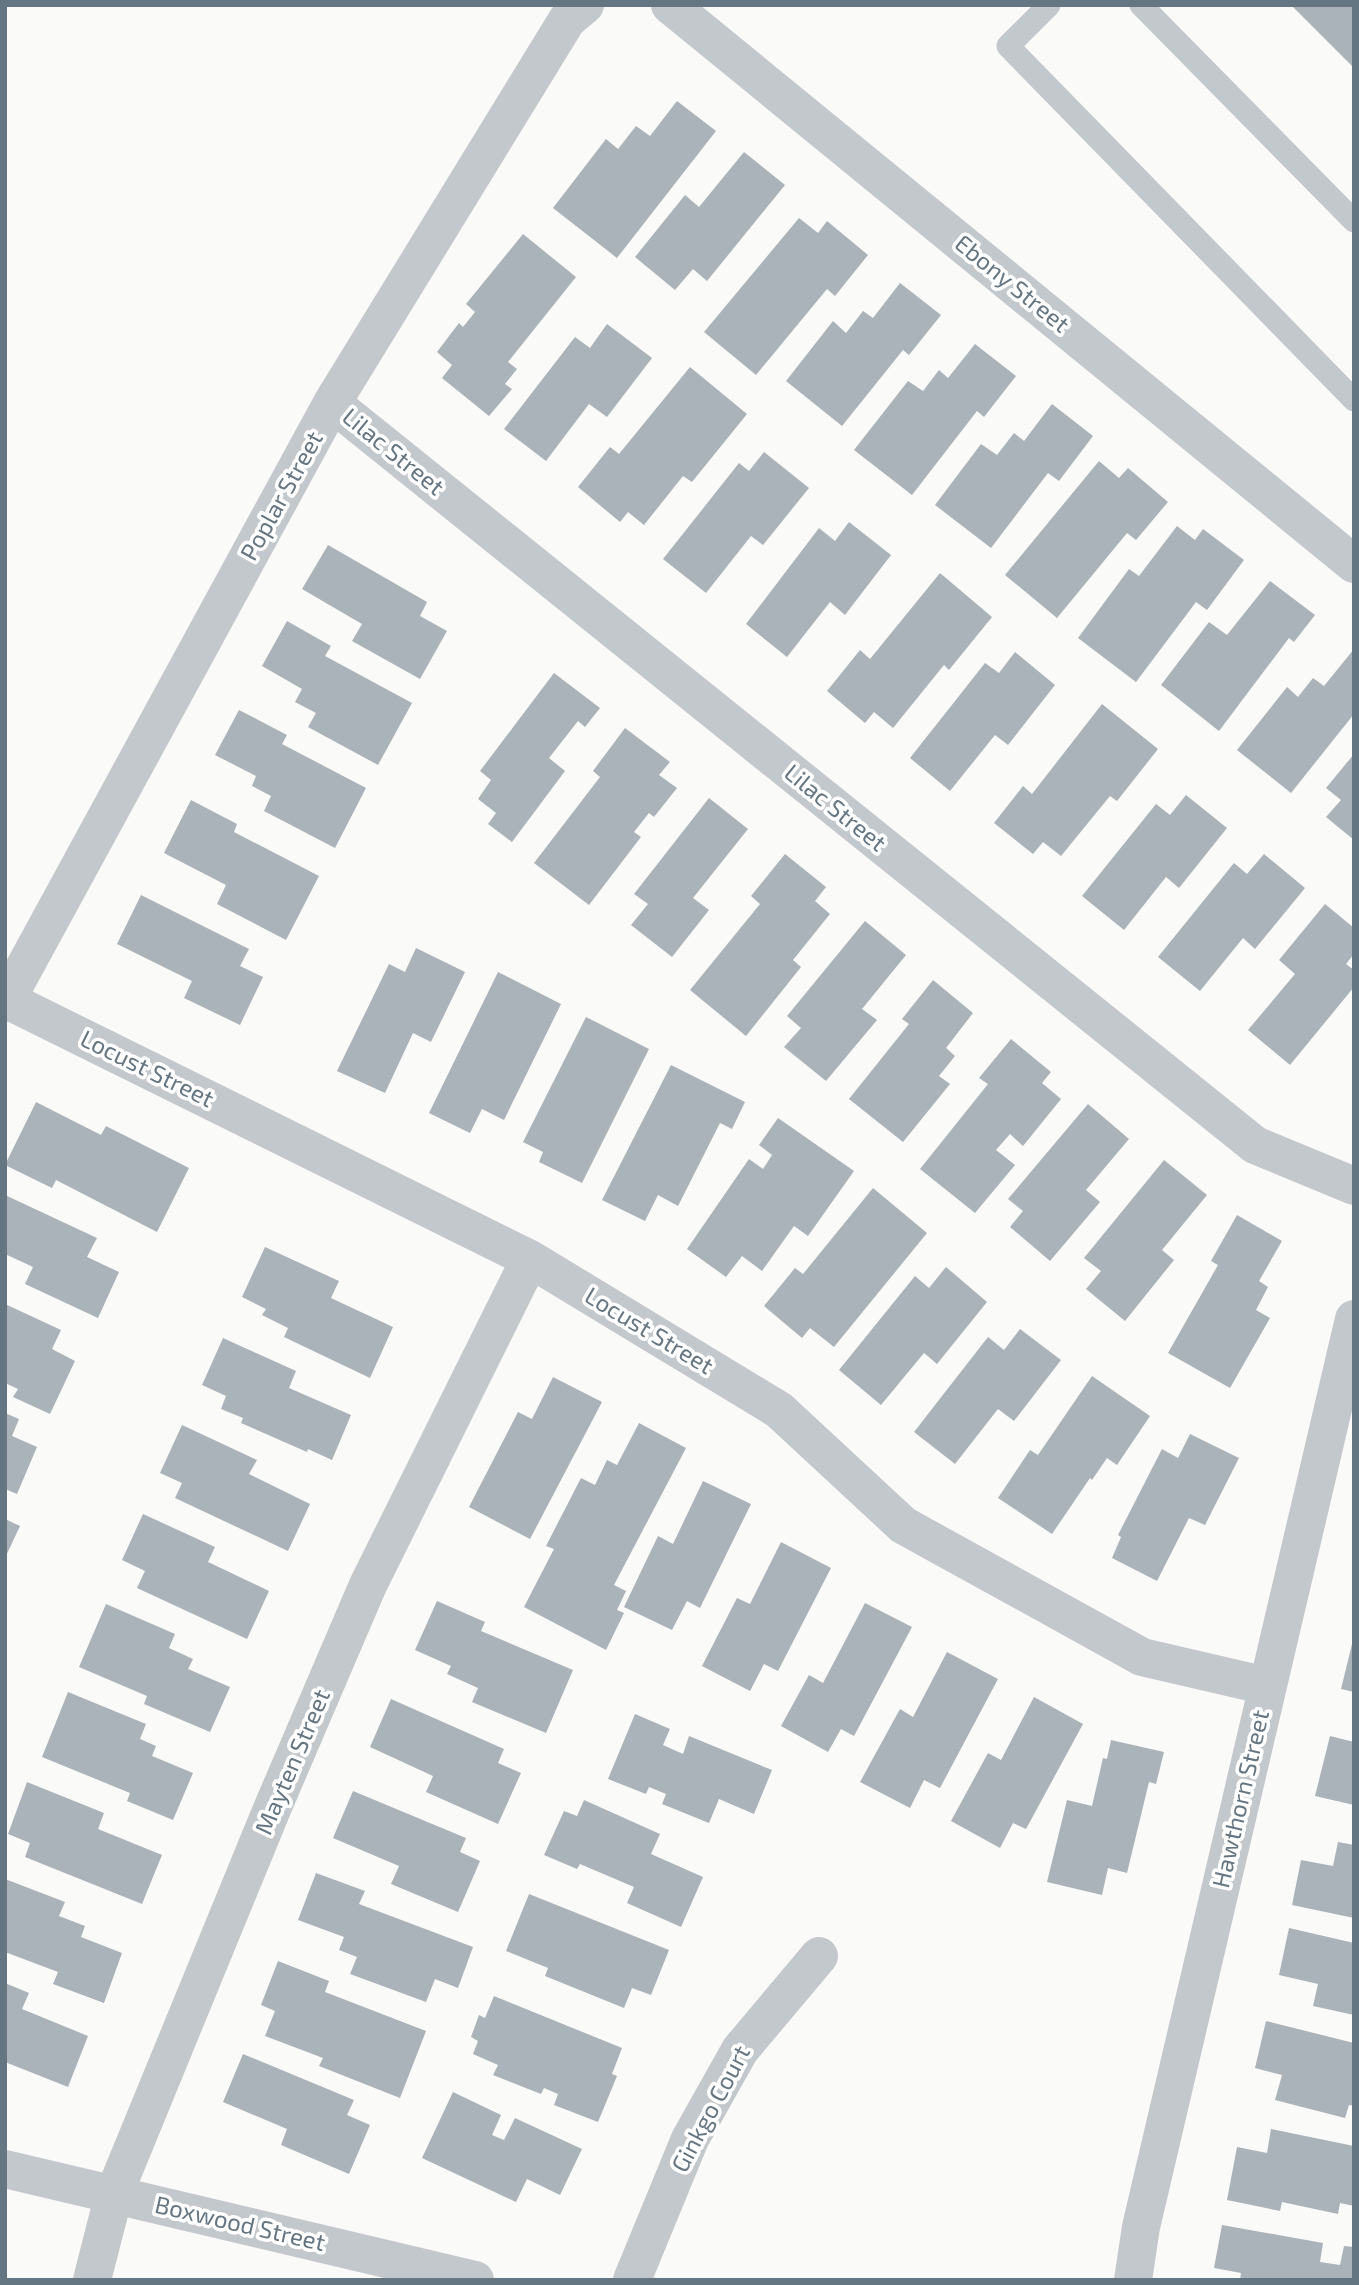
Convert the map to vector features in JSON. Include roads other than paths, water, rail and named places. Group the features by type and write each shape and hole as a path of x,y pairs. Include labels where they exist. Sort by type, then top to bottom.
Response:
{"street":[{"name":"Poplar Street","path":"6,1001 332,403 567,20 584,5"},
{"name":"Ebony Street","path":"670,5 1354,564"},
{"name":"Lilac Street","path":"332,403 1255,1144 1354,1186"},
{"name":"Locust Street","path":"6,1001 530,1259 779,1410 903,1525 1142,1657 1267,1686"},
{"name":"Mayten Street","path":"92,2280 114,2194 272,1809 368,1586 530,1259"},
{"name":"Hawthorn Street","path":"1133,2280 1141,2227 1354,1319"},
{"name":"Ginkgo Court","path":"632,2280 690,2140 740,2050 819,1956"},
{"name":"Boxwood Street","path":"5,2169 475,2280"}],"lane":[{"path":"1049,5 1008,46 1354,400"},
{"path":"1141,5 1354,221"}]}
